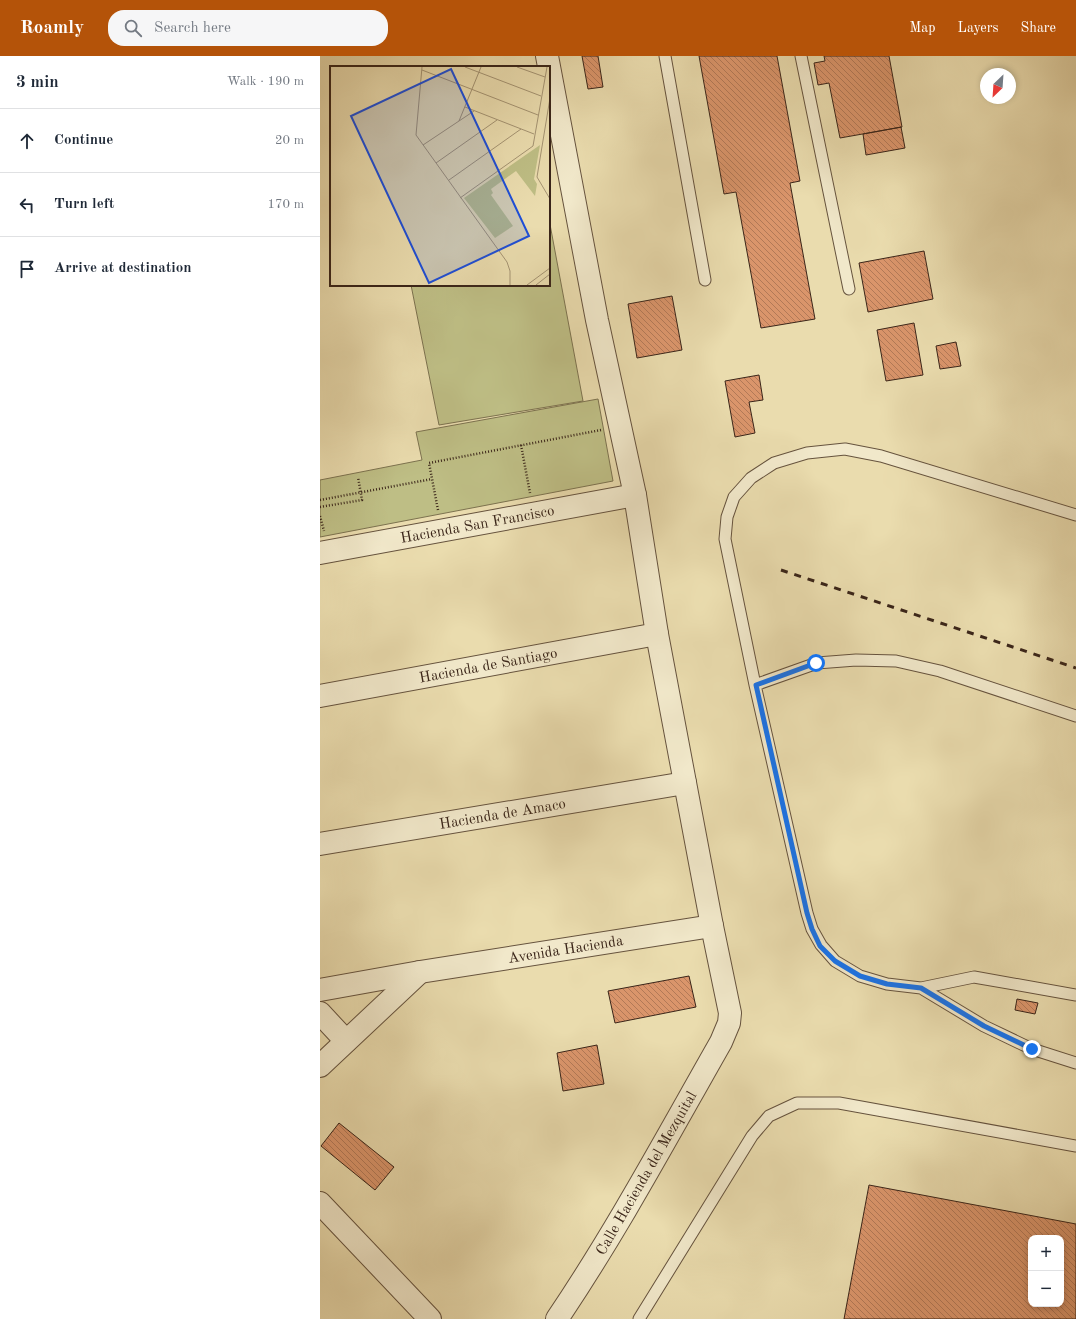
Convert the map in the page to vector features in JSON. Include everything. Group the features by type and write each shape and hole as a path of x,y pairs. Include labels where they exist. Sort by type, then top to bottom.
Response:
{"street":[{"path":"547,56 549,66"},
{"path":"550,72 597,320 635,494 657,634 712,926"},
{"name":"Hacienda San Francisco","path":"320,553 635,494"},
{"name":"Hacienda de Santiago","path":"320,696 657,634"},
{"name":"Hacienda de Amaco","path":"320,844 685,783"},
{"name":"Avenida Hacienda","path":"320,990 420,972 712,926"},
{"name":"Calle Hacienda del Mezquital","path":"557,1319 580,1285 620,1219 721,1042 729,1023 729,1006 712,926"},
{"path":"320,1066 420,972"},
{"path":"320,1014 346,1041"},
{"path":"320,1203 430,1319"}],"lane":[{"path":"665,56 705,280"},
{"path":"801,56 849,289"},
{"path":"1076,515 881,456 845,449 807,453 774,463 751,478 734,496 727,517 725,539 807,913 812,929 820,946 835,961 860,976 887,984 921,988 974,977 1076,995"},
{"path":"756,685 816,663 856,660 896,661 940,671 1076,716"},
{"path":"921,988 984,1026 1032,1049 1076,1063"},
{"path":"639,1319 752,1136 769,1116 797,1103 839,1103 1076,1146"}],"path":[{"path":"440,517 429,463 607,428"},
{"path":"521,445 532,500"},
{"path":"320,507 362,500 358,477"},
{"path":"320,500 432,479"},
{"path":"320,516 324,532"}],"green space":[{"path":"550,224 583,401 439,425 411,286 550,286"},
{"path":"598,399 613,481 320,537 320,480 422,460 416,432"}],"building":[{"path":"582,56 598,56 603,87 588,89"},
{"path":"699,56 777,56 800,181 790,183 815,319 761,328 736,192 724,194"},
{"path":"824,56 889,56 902,127 840,138 829,83 818,85 814,63 825,61"},
{"path":"901,127 905,148 866,155 863,134"},
{"path":"924,251 933,299 868,312 859,263"},
{"path":"672,296 682,350 637,358 628,304"},
{"path":"914,323 923,375 886,381 877,330"},
{"path":"956,342 961,366 940,369 936,346"},
{"path":"759,375 763,400 749,402 755,433 735,437 725,381"},
{"path":"689,976 696,1007 615,1023 608,991"},
{"path":"1017,999 1038,1003 1035,1014 1015,1010"},
{"path":"597,1045 604,1084 563,1091 557,1053"},
{"path":"339,1123 394,1167 375,1190 321,1146"},
{"path":"869,1185 1076,1224 1076,1319 844,1319"}],"railway":[{"path":"781,570 1076,668"}],"route":[{"path":"816,663 756,685 807,913 812,929 820,946 835,961 860,976 887,984 921,988 984,1026 1032,1049"}]}
